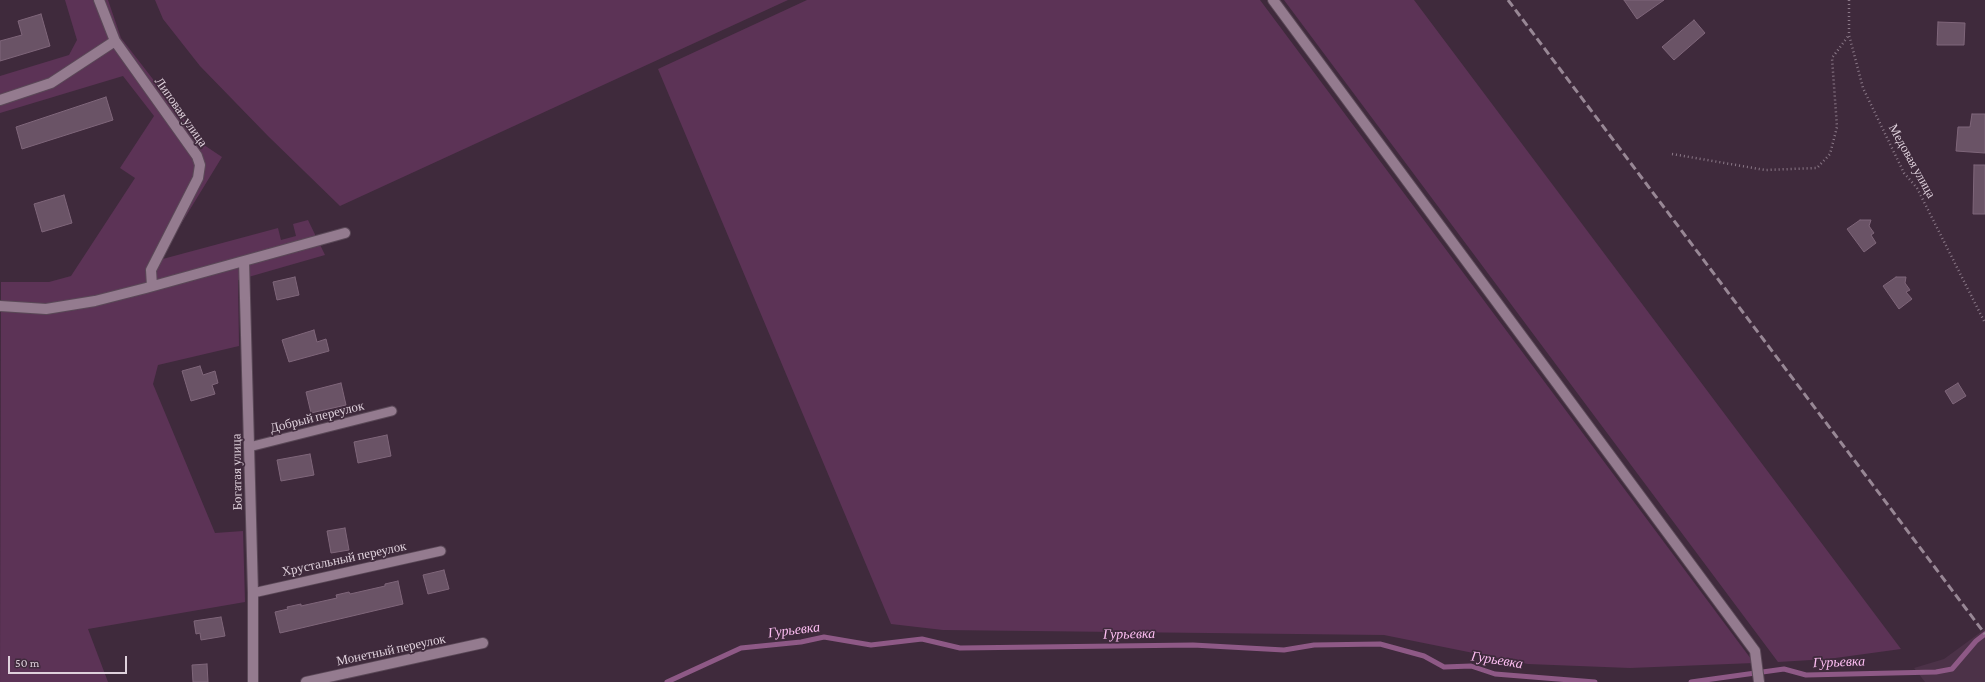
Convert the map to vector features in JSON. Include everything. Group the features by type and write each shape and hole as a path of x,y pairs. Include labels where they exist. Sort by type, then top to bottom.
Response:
{"street":[{"name":"Липовая улица","path":"99,0 115,41 197,156 200,165 198,178 151,270 152,286"},
{"path":"1273,0 1755,651 1759,682"},
{"path":"0,100 51,84 115,41"},
{"path":"0,306 46,309 95,301 345,233"},
{"name":"Богатая улица","path":"244,261 253,593 252,682"},
{"name":"Монетный переулок","path":"306,682 483,643"}],"lane":[{"name":"Добрый переулок","path":"249,447 392,411"},
{"name":"Хрустальный переулок","path":"253,593 440,551"}],"path":[{"name":"Медовая улица","path":"1849,0 1849,35 1863,88 1904,173 1917,188 1985,323"},
{"path":"1672,154 1765,170 1817,168 1830,154 1837,127 1832,58 1849,35"}],"shaded area":[{"path":"65,0 108,0 121,38 204,145 222,157 159,260 278,228 281,240 296,236 293,224 308,220 325,255 238,280 239,346 158,365 153,384 215,533 243,531 245,602 88,629 108,682 0,682 1,282 49,282 71,276 135,178 120,168 154,116 123,76 0,113 0,76 69,55 77,40"},
{"path":"155,0 788,0 340,206 268,136 200,66 163,19"},
{"path":"807,0 1260,0 1754,663 1630,668 1528,664 1384,635 943,630 891,624 658,69"},
{"path":"1284,0 1414,0 1901,649 1828,659 1778,662"},
{"path":"1985,629 1985,682 1925,682 1914,668 1944,659"}],"building":[{"path":"1624,0 1664,0 1637,19"},
{"path":"41,14 50,46 0,61 0,41 22,35 18,21"},
{"path":"1694,20 1705,33 1674,60 1662,47"},
{"path":"1938,22 1965,23 1964,45 1937,45"},
{"path":"106,97 113,120 22,149 16,127"},
{"path":"1972,114 1985,114 1985,153 1956,151 1958,127 1970,127"},
{"path":"1974,165 1985,165 1985,214 1973,214"},
{"path":"64,195 72,223 42,232 34,204"},
{"path":"1860,220 1871,220 1869,226 1874,233 1871,235 1876,243 1864,252 1847,229"},
{"path":"295,277 299,295 277,300 273,282"},
{"path":"1896,277 1906,277 1905,283 1910,290 1906,292 1912,299 1899,309 1883,286"},
{"path":"314,330 317,342 326,339 329,351 289,362 282,340"},
{"path":"200,366 203,375 215,371 218,383 212,385 215,394 191,401 182,371"},
{"path":"341,383 346,405 311,413 306,392"},
{"path":"1958,383 1966,396 1953,404 1945,391"},
{"path":"387,435 391,456 358,463 354,442"},
{"path":"310,454 314,475 281,481 277,460"},
{"path":"345,528 349,550 331,553 327,531"},
{"path":"444,570 449,589 428,594 423,575"},
{"path":"398,581 403,604 280,633 275,612 288,609 287,607 301,604 301,606 337,598 336,595 349,592 350,594 385,586 385,584"},
{"path":"221,617 225,636 201,640 200,633 196,634 194,621"},
{"path":"207,664 208,682 193,682 192,665"}],"waterway":[{"name":"Гурьевка","path":"1691,682 1784,669 1806,675 1936,672 1952,669 1976,641 1985,634"},
{"name":"Гурьевка","path":"667,682 741,648 801,642 824,637 871,645 922,639 960,648 1193,645 1284,650 1314,645 1380,644 1424,656 1444,667 1471,666 1495,674 1595,682"}],"railway":[{"path":"1508,0 1985,634"}]}
